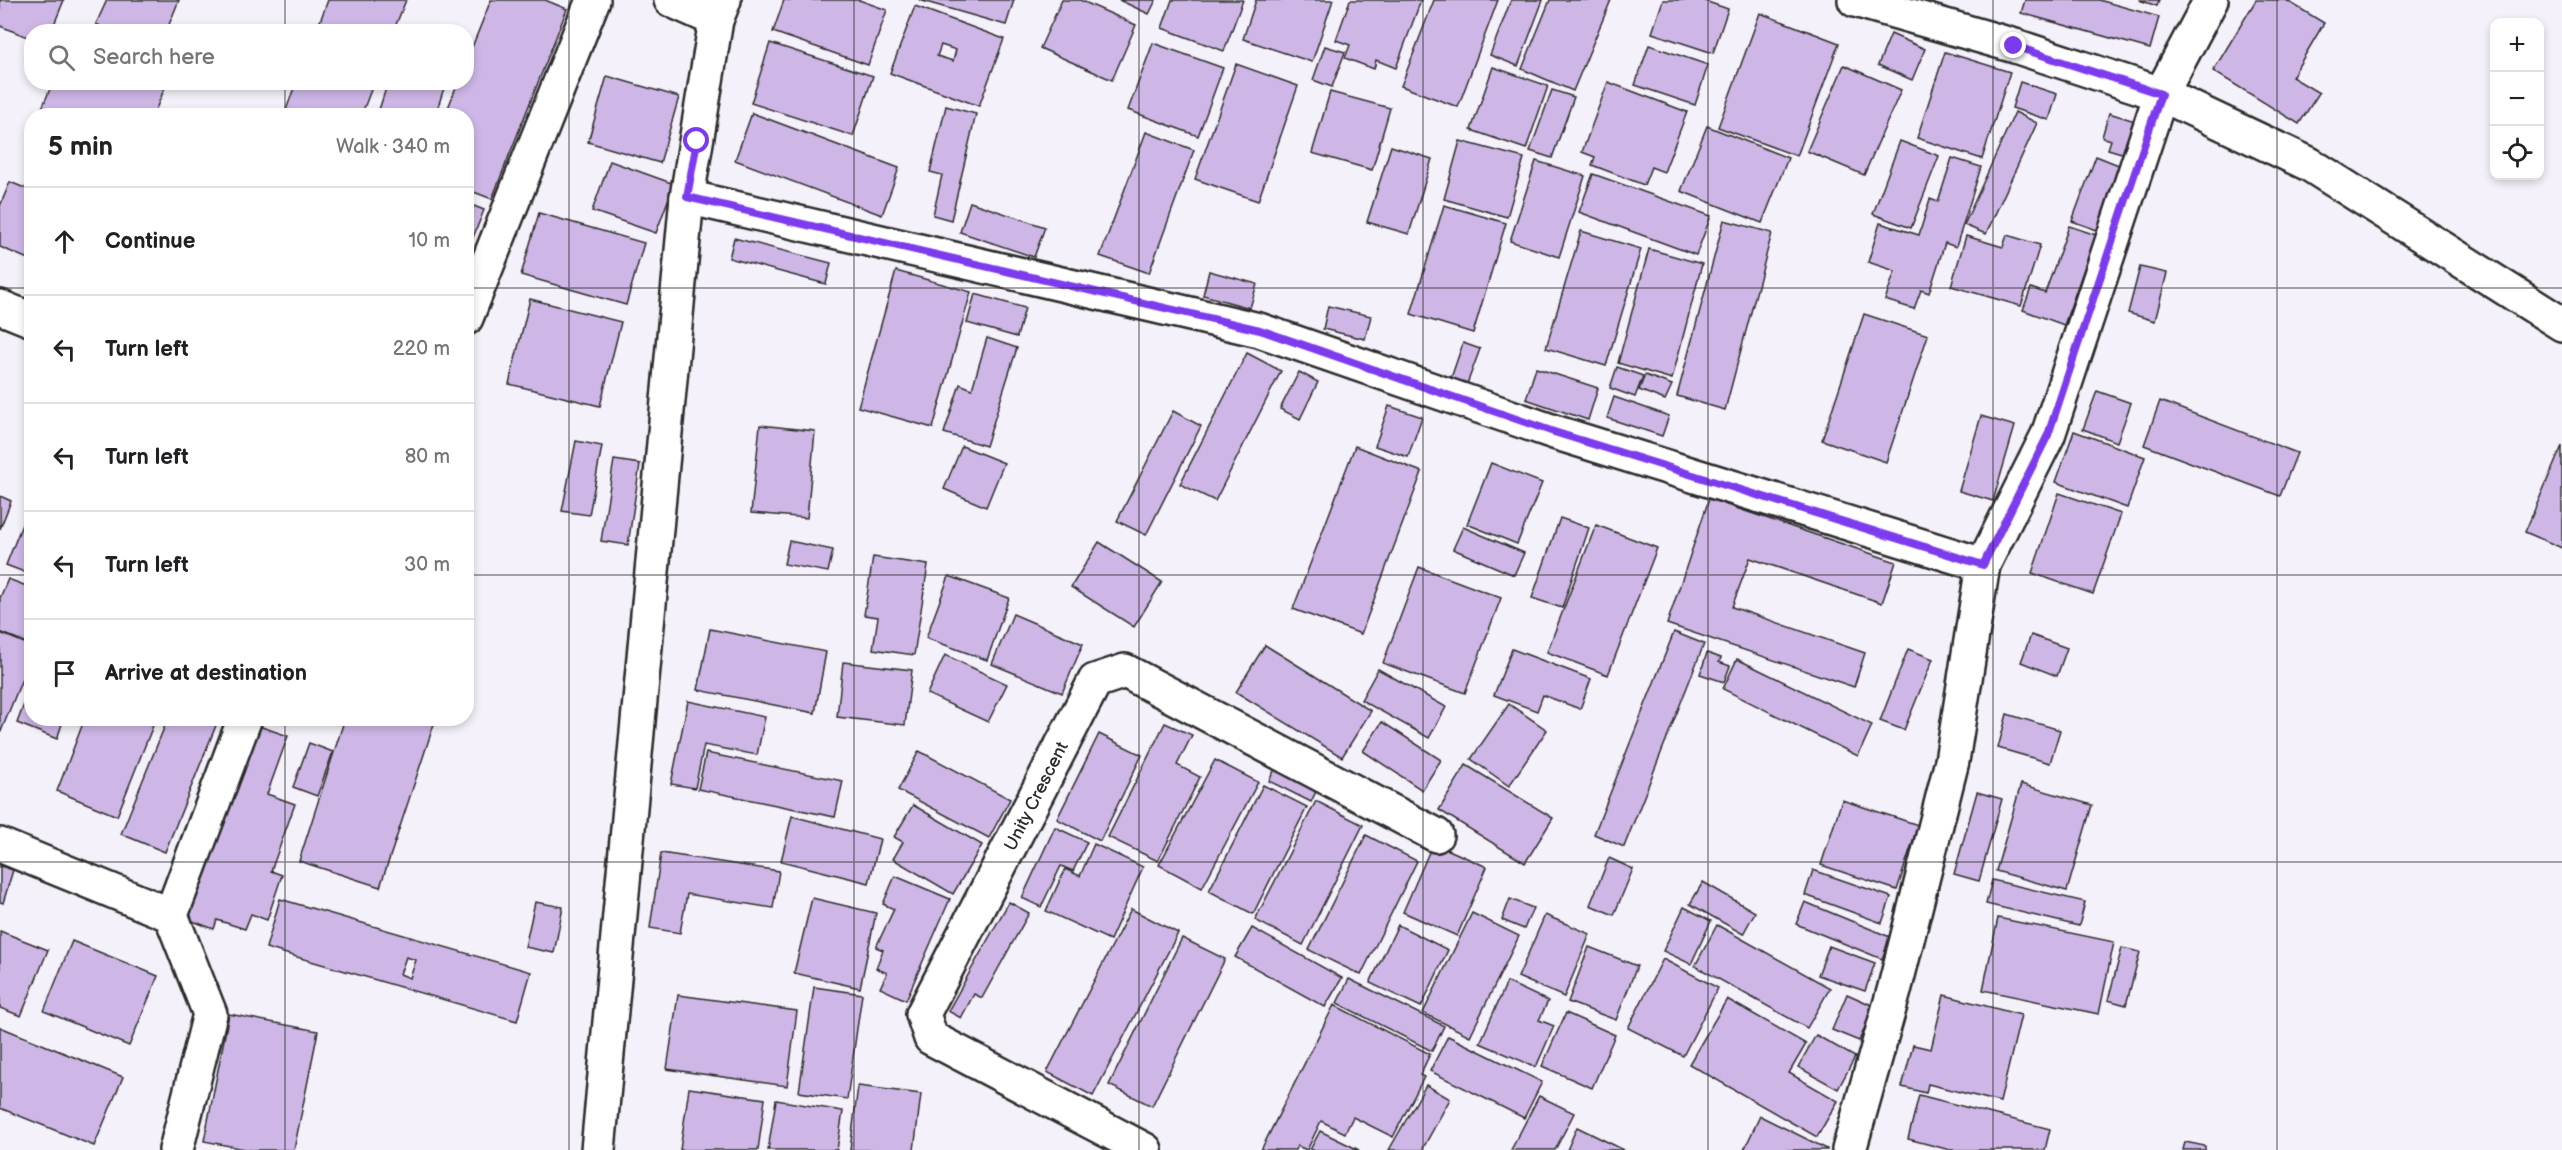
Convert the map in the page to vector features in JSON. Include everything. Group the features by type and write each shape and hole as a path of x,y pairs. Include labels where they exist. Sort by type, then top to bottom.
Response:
{"street":[{"path":"474,298 593,0"},
{"path":"598,1150 687,197 720,10 671,0"},
{"path":"1855,0 2014,46 2161,94 2309,164 2562,324"},
{"path":"1849,1150 1894,991 1952,761 1983,565 2048,435 2161,94 2211,0"},
{"path":"687,197 1260,330 1554,432 1983,565"},
{"path":"0,307 24,317"},
{"name":"Unity Crescent","path":"1145,1150 931,1038 922,1014 1095,681 1125,671 1436,836"},
{"path":"176,1150 210,1014 171,915 242,726"},
{"path":"0,845 171,915"}],"building":[{"path":"0,0 64,0 54,24 24,24 24,36 0,26"},
{"path":"107,0 179,0 169,24 96,24"},
{"path":"328,0 406,0 396,24 319,24"},
{"path":"491,0 545,0 567,9 492,199 474,192 474,108 448,108 455,90 474,90 474,42"},
{"path":"784,0 859,0 887,10 868,65 773,32"},
{"path":"919,0 1014,0 1006,25"},
{"path":"1062,0 1080,0 1136,25 1112,80 1040,48"},
{"path":"1119,0 1156,0 1149,14"},
{"path":"1172,0 1243,0 1224,51 1162,28"},
{"path":"1256,0 1333,0 1312,62 1243,39"},
{"path":"1350,0 1421,0 1396,68 1376,60 1374,69 1345,58 1350,45 1336,40"},
{"path":"1434,0 1498,0 1458,107 1401,86"},
{"path":"1511,0 1543,0 1518,66 1490,55"},
{"path":"1550,0 1611,0 1573,91 1522,69"},
{"path":"1663,0 1702,0 1728,9 1713,53 1652,33"},
{"path":"2025,0 2099,0 2159,17 2150,49 2021,13"},
{"path":"2139,0 2159,0 2157,6"},
{"path":"2256,0 2286,0 2324,23 2292,77 2319,93 2299,124 2213,71"},
{"path":"915,6 1004,39 979,106 890,73","holes":["941,45 956,50 953,61 937,56"]},
{"path":"1760,13 1839,43 1797,156 1718,127"},
{"path":"1891,34 1925,49 1912,80 1878,65"},
{"path":"770,43 873,76 853,136 751,103"},
{"path":"1153,43 1223,68 1198,136 1128,110"},
{"path":"1649,45 1708,65 1695,105 1635,85"},
{"path":"1325,46 1345,52 1332,87 1313,80"},
{"path":"1945,52 2010,72 1982,159 1917,138"},
{"path":"1236,64 1298,86 1258,201 1195,179"},
{"path":"1844,65 1901,90 1864,175 1807,151"},
{"path":"1493,67 1548,86 1526,149 1471,130"},
{"path":"607,76 679,97 660,163 588,142"},
{"path":"1608,82 1687,112 1664,172 1651,167 1644,185 1592,165 1595,157 1582,152"},
{"path":"2020,82 2057,94 2049,120 2012,108"},
{"path":"50,90 164,90 156,108 42,108"},
{"path":"293,90 371,90 364,108 287,108"},
{"path":"385,90 443,90 438,108 380,108"},
{"path":"1552,90 1574,97 1552,158 1530,151"},
{"path":"1330,92 1390,108 1372,170 1312,153"},
{"path":"946,106 976,114 951,220 933,215 942,175 930,172"},
{"path":"2015,112 2037,123 1986,234 1964,225"},
{"path":"752,113 899,168 882,215 735,160"},
{"path":"2109,113 2135,121 2125,154 2108,149 2111,140 2102,137"},
{"path":"1707,126 1788,158 1762,223 1681,191"},
{"path":"1146,132 1194,150 1149,273 1100,256"},
{"path":"1460,141 1524,158 1507,217 1444,199"},
{"path":"1900,141 1939,156 1911,228 1873,214"},
{"path":"1391,146 1432,159 1409,234 1367,222"},
{"path":"2096,156 2121,166 2097,230 2072,221"},
{"path":"1952,158 1981,167 1956,247 1945,243 1929,293 1921,290 1914,309 1885,300 1895,271 1868,262 1880,223 1919,235 1930,199 1938,202"},
{"path":"610,161 674,184 656,233 592,211"},
{"path":"1536,161 1585,176 1559,257 1510,241"},
{"path":"1593,174 1711,216 1696,255 1579,212"},
{"path":"10,182 24,188 24,257 0,247 0,206"},
{"path":"970,202 1045,227 1034,257 960,232"},
{"path":"1444,205 1506,223 1473,333 1411,314"},
{"path":"474,206 484,210 474,235"},
{"path":"539,213 644,243 626,305 521,275"},
{"path":"1724,220 1772,233 1725,410 1677,396"},
{"path":"2069,226 2096,235 2064,325 2023,310 2031,288 2045,293"},
{"path":"1581,231 1641,249 1606,366 1546,348"},
{"path":"2007,235 2040,245 2021,306 1951,286 1966,236 2003,247"},
{"path":"734,238 831,263 826,284 729,258"},
{"path":"1649,249 1702,264 1672,379 1618,363"},
{"path":"2140,267 2167,273 2155,321 2128,313"},
{"path":"896,271 971,292 933,428 858,407"},
{"path":"1209,271 1257,284 1250,308 1203,295"},
{"path":"975,294 1025,308 1017,337 967,323"},
{"path":"530,299 621,322 600,406 509,384"},
{"path":"1328,306 1371,316 1365,339 1323,329"},
{"path":"1864,314 1928,335 1886,462 1822,440"},
{"path":"987,338 1017,348 986,446 944,433 960,384 972,389"},
{"path":"1463,343 1480,349 1467,384 1451,378"},
{"path":"1247,353 1281,371 1215,501 1180,484"},
{"path":"1617,367 1643,376 1635,397 1610,388"},
{"path":"1536,368 1598,388 1588,420 1526,399"},
{"path":"1299,372 1318,382 1300,419 1280,409"},
{"path":"1645,375 1672,385 1665,400 1639,390"},
{"path":"2097,391 2131,403 2117,442 2083,429"},
{"path":"1614,397 1669,416 1662,436 1607,418"},
{"path":"2160,401 2297,453 2280,496 2144,445"},
{"path":"1389,406 1422,417 1408,457 1375,446"},
{"path":"1173,411 1201,426 1146,535 1117,521"},
{"path":"1981,416 2015,426 1993,501 1959,491"},
{"path":"760,425 815,431 807,518 751,513"},
{"path":"2074,431 2145,457 2127,508 2056,482"},
{"path":"576,441 602,446 589,515 562,511"},
{"path":"962,446 1004,463 986,507 944,489"},
{"path":"1355,446 1422,472 1361,634 1293,609"},
{"path":"2562,446 2562,548 2525,532"},
{"path":"614,460 640,464 628,545 601,541"},
{"path":"1491,463 1542,483 1517,544 1467,524"},
{"path":"2059,493 2121,514 2093,594 2032,573"},
{"path":"0,496 11,501 0,529"},
{"path":"1709,499 1896,562 1882,603 1750,558 1732,607 1865,653 1854,687 1667,624"},
{"path":"1560,518 1589,528 1562,608 1532,598"},
{"path":"23,522 24,572 6,565"},
{"path":"1596,525 1657,548 1608,675 1547,652"},
{"path":"1463,527 1524,553 1514,575 1453,549"},
{"path":"789,541 833,550 828,572 784,564"},
{"path":"1099,542 1162,582 1134,627 1071,587"},
{"path":"873,557 928,565 914,655 873,649 878,617 864,615"},
{"path":"1419,567 1501,598 1465,693 1383,663"},
{"path":"949,576 1009,598 987,660 926,638"},
{"path":"8,579 24,585 24,642 0,632 0,598"},
{"path":"1013,614 1083,644 1062,693 992,664"},
{"path":"710,629 826,652 815,713 698,690"},
{"path":"1674,632 1704,644 1624,847 1594,834"},
{"path":"0,633 24,643 24,674 0,734"},
{"path":"2031,635 2067,648 2057,676 2021,662"},
{"path":"1265,645 1371,711 1342,757 1236,692"},
{"path":"1512,649 1591,679 1580,709 1543,695 1537,711 1494,695"},
{"path":"1908,649 1933,659 1904,730 1880,721"},
{"path":"1707,653 1721,658 1719,662 1730,666 1724,682 1700,674"},
{"path":"945,655 1007,684 988,722 927,694"},
{"path":"1737,659 1872,725 1858,756 1723,689"},
{"path":"843,662 912,670 905,725 837,717"},
{"path":"1378,669 1446,707 1429,738 1361,700"},
{"path":"688,701 765,717 757,755 704,745 695,788 671,784"},
{"path":"24,704 24,726 17,723"},
{"path":"1509,704 1547,730 1509,786 1471,759"},
{"path":"2007,714 2060,730 2050,763 1998,748"},
{"path":"1382,722 1441,760 1422,790 1363,751"},
{"path":"1165,723 1192,735 1177,765 1200,777 1158,861 1108,837"},
{"path":"24,726 61,726 57,739"},
{"path":"82,726 153,726 117,816 57,791"},
{"path":"165,726 216,726 165,852 121,834"},
{"path":"256,726 288,736 267,794 295,804 271,871 282,875 267,920 251,914 245,929 217,920 214,929 187,919"},
{"path":"342,726 433,726 380,887 299,861"},
{"path":"1099,734 1142,755 1100,841 1057,819"},
{"path":"309,743 333,752 317,796 293,787"},
{"path":"919,751 1010,799 989,838 898,790"},
{"path":"706,753 843,781 835,817 698,789"},
{"path":"1215,760 1258,782 1202,888 1159,865"},
{"path":"1277,765 1319,785 1311,802 1269,781"},
{"path":"1466,765 1553,818 1525,863 1439,810"},
{"path":"2021,784 2092,805 2067,891 1996,871"},
{"path":"1263,785 1307,807 1253,914 1209,891"},
{"path":"1977,792 2002,799 1979,881 1954,874"},
{"path":"1842,800 1918,825 1897,890 1821,865"},
{"path":"1316,801 1363,825 1303,945 1255,920"},
{"path":"913,805 982,845 953,894 893,859 903,842 894,837"},
{"path":"792,816 880,839 869,883 781,861"},
{"path":"1055,827 1087,842 1073,871 1061,866 1041,907 1022,898"},
{"path":"1366,835 1417,861 1361,975 1309,950"},
{"path":"1433,843 1487,867 1457,936 1403,912"},
{"path":"1094,844 1143,867 1110,940 1046,911 1065,869 1080,876"},
{"path":"661,853 779,871 773,908 687,894 680,933 650,928"},
{"path":"1609,858 1633,869 1614,915 1590,905"},
{"path":"0,866 13,870 3,903 0,902"},
{"path":"1813,870 1891,897 1882,923 1805,895"},
{"path":"895,876 950,899 906,1000 880,988 887,973 876,968 883,950 876,947 894,909 883,904"},
{"path":"1992,880 2085,902 2079,926 1986,904"},
{"path":"1703,882 1755,912 1743,934 1690,904"},
{"path":"812,898 876,913 860,988 794,973"},
{"path":"280,899 531,972 517,1021 266,948","holes":["406,957 416,960 410,978 400,974"]},
{"path":"1510,899 1533,908 1524,929 1502,920"},
{"path":"535,902 563,907 554,953 525,947"},
{"path":"1009,902 1029,913 982,998 974,994 961,1018 948,1011"},
{"path":"1805,902 1890,937 1882,959 1796,924"},
{"path":"1684,907 1711,921 1691,964 1663,951"},
{"path":"1131,909 1178,933 1093,1096 1047,1072"},
{"path":"1472,913 1519,936 1470,1036 1423,1013"},
{"path":"1545,915 1590,934 1564,997 1518,977"},
{"path":"1998,918 2114,942 2099,1014 1983,990"},
{"path":"1398,925 1448,950 1421,1007 1370,983"},
{"path":"1717,925 1830,988 1807,1028 1695,966"},
{"path":"1252,928 1342,978 1325,1007 1235,957"},
{"path":"0,931 48,950 21,1016 0,1008"},
{"path":"1182,938 1225,959 1152,1106 1109,1085"},
{"path":"72,941 158,976 129,1046 44,1011"},
{"path":"1829,946 1875,963 1865,991 1818,975"},
{"path":"1589,947 1637,966 1616,1020 1568,1002"},
{"path":"2122,948 2140,952 2126,1005 2108,1000"},
{"path":"1663,959 1718,988 1683,1056 1628,1028"},
{"path":"1349,979 1444,1026 1432,1051 1337,1003"},
{"path":"1507,982 1548,1001 1539,1020 1554,1026 1536,1067 1480,1043"},
{"path":"814,987 862,994 847,1099 799,1092"},
{"path":"1847,994 1874,1006 1859,1041 1832,1030"},
{"path":"678,995 797,1011 787,1086 667,1069"},
{"path":"1944,995 2021,1015 2000,1102 1928,1084 1926,1093 1902,1087 1913,1045 1931,1049"},
{"path":"1727,999 1806,1044 1789,1073 1838,1101 1817,1137 1689,1064"},
{"path":"1334,1005 1430,1054 1420,1075 1424,1077 1393,1137 1353,1117 1345,1133 1321,1121 1307,1150 1297,1146 1295,1150 1261,1150"},
{"path":"1566,1013 1615,1035 1592,1088 1542,1066"},
{"path":"229,1014 318,1031 294,1150 250,1150 204,1141"},
{"path":"0,1027 123,1077 94,1146 0,1108"},
{"path":"1816,1035 1855,1057 1838,1089 1798,1067"},
{"path":"1448,1036 1542,1082 1524,1118 1430,1071"},
{"path":"1426,1085 1450,1099 1422,1150 1389,1150"},
{"path":"858,1086 921,1094 914,1150 850,1150"},
{"path":"689,1088 765,1099 758,1150 680,1150"},
{"path":"1919,1095 2050,1129 2045,1150 1950,1150 1908,1139"},
{"path":"1539,1096 1574,1113 1555,1150 1511,1150"},
{"path":"776,1100 843,1111 837,1150 768,1150"},
{"path":"1760,1116 1827,1149 1827,1150 1744,1150"},
{"path":"1577,1127 1624,1150 1567,1150"},
{"path":"1320,1131 1359,1150 1310,1150"},
{"path":"2185,1142 2205,1146 2205,1150 2183,1150"}],"route":[{"path":"697,141 687,197 1260,330 1554,432 1983,565 2048,435 2161,94 2014,46"}]}
